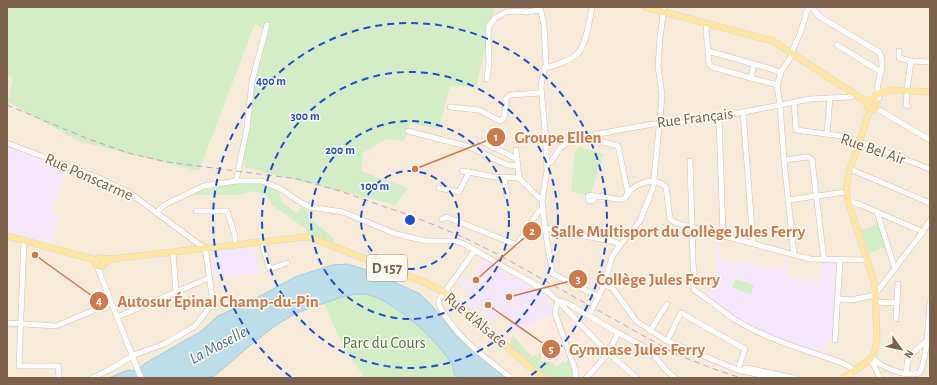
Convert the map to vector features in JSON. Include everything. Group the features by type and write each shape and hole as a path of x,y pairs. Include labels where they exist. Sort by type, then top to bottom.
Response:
{"main road":[{"path":"645,7 664,9 707,23 773,41 853,94 875,101"},
{"path":"843,378 871,359 875,351 877,339 876,294 846,192 850,169 859,141 875,101 891,90 930,92"},
{"name":"D 157","path":"7,236 100,263"},
{"name":"Rue d'Alsace","path":"100,263 111,259 204,248 305,237 312,238 419,280 444,292 536,372 545,378"}],"street":[{"path":"545,67 549,67 576,56 586,37 592,7"},
{"path":"794,255 777,85 781,72 793,53 807,11 811,7 820,17 879,52 883,66 876,90 875,101 930,140"},
{"path":"487,79 489,63 489,26 495,18 506,12 526,12 540,8 544,25 545,67 541,93 545,130 546,163 543,211 552,271 554,274 598,297"},
{"path":"590,314 604,285 612,257 640,221 647,206 655,181 662,95 658,66 664,9"},
{"path":"707,23 706,31 709,64 712,67 777,85"},
{"path":"236,180 247,128 252,81 267,25"},
{"path":"837,45 881,72"},
{"path":"708,51 781,72"},
{"path":"899,51 899,58 911,61 930,62"},
{"path":"908,106 906,105 907,90 911,61"},
{"path":"751,78 754,64"},
{"path":"450,107 479,110 500,121 504,118 506,99 510,96 541,93"},
{"name":"Rue Français","path":"546,163 551,162 560,148 577,139 654,124 671,124 719,117 810,100 851,97 853,94"},
{"path":"827,134 830,98"},
{"name":"Rue Bel Air","path":"794,103 796,130 842,136 859,141 930,169"},
{"path":"743,112 753,243"},
{"path":"719,117 724,235"},
{"path":"408,131 470,147 507,165 518,166"},
{"path":"586,137 618,146 628,193"},
{"path":"481,141 517,159"},
{"name":"Rue Ponscarme","path":"7,143 99,178 134,195 204,248"},
{"path":"516,150 519,178 539,198 543,198"},
{"path":"784,160 808,157 812,160 824,260"},
{"path":"690,161 694,290 734,319 750,328 840,362 850,367 853,372"},
{"path":"850,169 930,203"},
{"path":"462,171 504,178 519,178"},
{"path":"439,188 459,192 469,172"},
{"path":"504,178 507,196"},
{"path":"157,212 164,205 204,186 236,180 262,181 281,189 310,207 343,212 396,234 426,241 456,241 475,250 540,287 558,302 608,353 637,378"},
{"path":"594,196 603,196 620,200 624,199 628,193 647,181 655,181 666,187 670,219 676,223 810,259 867,260"},
{"path":"788,200 846,192"},
{"path":"848,201 923,232"},
{"path":"442,219 447,217 518,245 537,214 540,210 543,211"},
{"path":"196,211 227,211 235,236 235,245"},
{"path":"877,212 895,269"},
{"path":"838,299 852,300 876,294 923,232 930,220"},
{"path":"545,228 615,242 620,245"},
{"path":"24,240 19,366 58,366 59,378"},
{"path":"263,242 264,251 270,269 287,263"},
{"path":"92,378 132,357 164,344 195,326 213,303 204,248"},
{"path":"475,250 444,292 439,300 439,305 458,333 511,378"},
{"path":"173,252 176,292"},
{"path":"835,340 840,260"},
{"path":"100,263 101,276 140,378"},
{"path":"116,317 209,278"},
{"path":"896,319 898,284"},
{"path":"604,285 611,287 614,290 636,321 667,341 740,370 775,378"},
{"path":"558,302 564,302 590,314 618,333 650,350 665,369 675,378"},
{"path":"558,302 555,312 575,369 576,378"},
{"path":"876,302 897,303"},
{"path":"871,359 892,370 906,374 919,373 922,371 928,339 930,302"},
{"path":"7,323 56,326 111,304"},
{"path":"566,310 565,305 569,304"},
{"path":"650,331 667,304"},
{"path":"556,316 558,311 566,310"},
{"path":"667,341 681,313 745,350 740,370"},
{"path":"586,378 608,353 618,333"},
{"path":"906,374 908,357 928,339"},
{"path":"871,359 880,378"},
{"path":"740,370 748,368 794,378"},
{"path":"913,374 919,378"}],"shaded area":[{"path":"494,7 930,7 930,378 7,378 7,74 199,171 255,24 268,33 255,76 243,167 408,188 360,171 363,153 410,124 450,86"},
{"path":"7,145 67,168 52,212 59,213 51,244 7,232"},
{"path":"716,236 720,237 720,259 782,269 785,267 785,255 789,256 788,277 821,282 823,262 838,262 833,340 829,339 823,355 788,343 753,327 733,316 705,295 716,282"},
{"path":"253,247 254,253 257,253 260,273 214,279 212,251"},
{"path":"482,259 532,287 549,300 554,313 515,332 502,313 493,321 478,307 478,305 472,311 467,308 465,306 477,292 474,289 469,295 460,282 454,284 456,280 472,278"},
{"path":"554,313 555,327 558,328 572,369 572,378 550,378 510,342 515,332"},
{"path":"588,318 613,333 613,336 607,346 584,324"},
{"path":"567,319 602,353 602,356 581,378 579,378 578,366 563,325 563,322"}],"green space":[{"path":"7,7 494,8 490,31 476,87 450,86 439,128 410,124 404,141 387,139 363,153 361,171 408,188 396,205 243,167 255,76 268,33 255,24 199,171 78,141 8,102 13,78 7,74"},
{"path":"579,147 604,154 591,192 586,195 571,191 575,153"},
{"path":"234,182 272,184 279,192 282,202 297,214 301,206 307,211 309,219 334,239 334,244 308,234 306,229 272,205 268,196 254,191 239,195 196,195 197,192 212,188 214,185"},
{"path":"878,224 886,247 869,253 861,230"},
{"path":"735,279 754,285 751,294 732,288"},
{"name":"Parc du Cours","path":"361,294 384,302 420,327 447,356 457,378 360,378 363,375 347,352 336,331 325,304 326,302 338,297"},
{"path":"513,335 532,357 541,352 544,355 541,355 541,361 550,361 557,367 563,361 565,363 569,359 572,369 572,378 550,378 537,369 509,345"}],"water":[{"name":"La Moselle","path":"347,264 370,271 420,294 435,309 455,335 505,378 457,378 452,365 445,354 418,326 394,307 385,302 369,295 359,294 338,298 291,316 261,337 214,376 208,378 109,378 128,370 133,371 140,368 144,364 200,332 218,316 295,277 332,265"}],"railway":[{"path":"7,105 86,138 128,153 167,162 298,179 340,191 417,218 463,237 501,256 676,354 741,378"}],"place":[{"name":"Groupe Ellen","path":"415,169"},
{"name":"Autosur Épinal Champ-du-Pin","path":"35,255"},
{"name":"Salle Multisport du Collège Jules Ferry","path":"476,280"},
{"name":"Collège Jules Ferry","path":"509,297"},
{"name":"Gymnase Jules Ferry","path":"488,305"}]}
